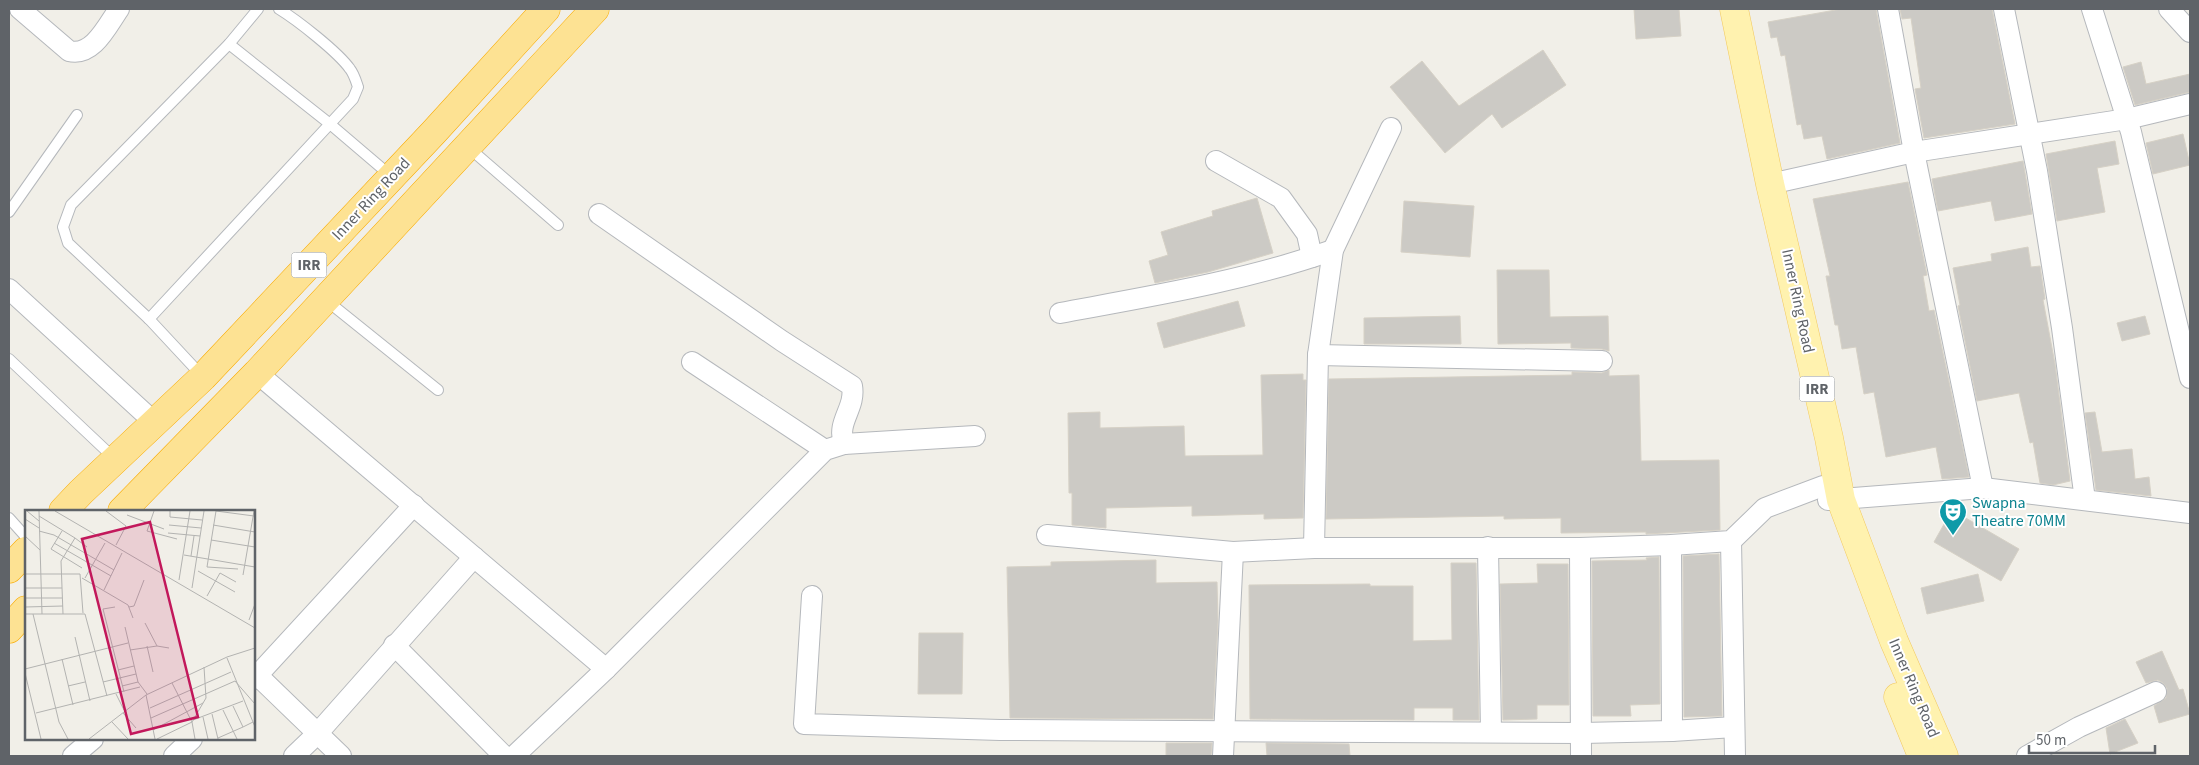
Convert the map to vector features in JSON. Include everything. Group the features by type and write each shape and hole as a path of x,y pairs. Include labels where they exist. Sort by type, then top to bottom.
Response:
{"highway":[{"name":"Inner Ring Road","path":"65,510 154,422 203,378 392,177 546,9"},
{"name":"IRR","path":"123,510 257,373 595,9"},
{"path":"9,569 25,552"},
{"path":"9,629 25,611"}],"main road":[{"name":"Inner Ring Road","path":"1716,9 1782,316 1858,597 1922,756"},
{"name":"Inner Ring Road","path":"1734,9 1770,184 1829,438 1830,495 1944,756"}],"street":[{"path":"9,24 19,9 69,51 76,53 85,51 93,45 119,9"},
{"path":"1888,9 1914,152 1983,488"},
{"path":"2004,9 2037,171 2062,328 2085,500"},
{"path":"2092,9 2127,119 2190,378"},
{"path":"2169,9 2190,32"},
{"path":"1770,184 1914,152 2127,119 2190,104"},
{"path":"1314,548 1318,355 1333,250 1392,128"},
{"path":"1216,161 1281,198 1307,234 1312,257"},
{"path":"599,214 852,386 853,395 842,425 841,435 844,444"},
{"path":"1060,313 1195,288 1333,250"},
{"path":"9,289 154,422"},
{"path":"1318,355 1602,361"},
{"path":"692,362 825,450"},
{"path":"257,373 606,669"},
{"path":"514,756 606,669 825,450 844,444 976,436"},
{"path":"1048,535 1233,552 1314,548 1580,548 1671,545 1731,540 1765,508 1830,495 1983,488 2190,515"},
{"path":"341,756 255,675 414,505"},
{"path":"1731,540 1735,756"},
{"path":"1671,545 1672,731"},
{"path":"1488,547 1491,732"},
{"path":"1580,548 1582,756"},
{"path":"1223,756 1233,552"},
{"path":"294,756 317,734 474,557"},
{"path":"812,596 804,724 1000,730 1582,733 1672,731 1734,727"},
{"path":"394,645 504,756"},
{"path":"2027,756 2079,727 2156,692"},
{"path":"73,756 92,740"},
{"path":"174,756 191,740"}],"lane":[{"path":"203,378 149,320 68,243 63,227 70,205 229,44 258,9"},
{"path":"149,320 353,99 358,87 351,70 341,59 292,17 279,9"},
{"path":"229,44 330,124 392,177"},
{"path":"9,212 76,115"},
{"path":"467,147 558,225"},
{"path":"326,299 438,390"},
{"path":"9,359 116,460"},
{"path":"9,518 25,536"}],"building":[{"path":"1634,9 1679,9 1681,36 1636,39"},
{"path":"1841,9 1876,9 1900,143 1827,159 1822,136 1804,139 1801,124 1797,125 1785,55 1781,56 1777,37 1771,38 1768,22"},
{"path":"1900,9 1992,9 2015,124 1924,138 1915,89 1921,88 1911,18 1902,19"},
{"path":"1543,50 1566,85 1502,128 1492,114 1445,153 1390,87 1422,61 1459,106"},
{"path":"2141,62 2146,84 2190,74 2190,92 2135,105 2123,67"},
{"path":"2183,134 2190,165 2153,174 2146,143"},
{"path":"2115,141 2119,164 2097,168 2105,212 2057,221 2046,154"},
{"path":"2023,161 2032,214 1995,221 1991,201 1938,211 1932,179"},
{"path":"1908,182 1927,275 1923,276 1929,311 1934,310 1969,477 1942,479 1936,447 1886,457 1874,392 1864,394 1856,347 1842,349 1838,325 1835,325 1826,276 1830,276 1813,199"},
{"path":"1257,198 1273,253 1208,272 1155,283 1149,261 1168,255 1161,232 1213,216 1212,211"},
{"path":"1404,201 1474,206 1470,257 1401,252"},
{"path":"2028,247 2031,267 2040,266 2045,299 2043,300 2055,364 2070,481 2053,485 2040,483 2033,442 2030,443 2019,393 1977,401 1958,306 1960,305 1953,268 1992,261 1991,254"},
{"path":"1497,270 1549,270 1550,317 1608,316 1609,351 1571,348 1571,343 1498,344"},
{"path":"1238,301 1245,326 1164,348 1157,323"},
{"path":"1460,316 1461,344 1364,344 1364,318"},
{"path":"2145,316 2150,334 2122,341 2117,323"},
{"path":"1609,370 1609,376 1639,375 1641,461 1719,460 1720,530 1646,534 1646,532 1561,533 1561,518 1504,519 1504,516 1326,519 1329,379 1572,375 1572,372 1602,373"},
{"path":"1303,374 1303,380 1306,380 1303,518 1264,519 1264,514 1192,516 1192,506 1106,508 1106,528 1072,525 1072,493 1069,493 1068,413 1100,412 1100,428 1184,426 1185,456 1263,455 1261,375"},
{"path":"2095,412 2102,452 2132,449 2135,479 2149,477 2151,496 2096,490 2085,413"},
{"path":"1952,510 2019,549 2001,581 1934,542"},
{"path":"1719,554 1722,716 1684,717 1683,556"},
{"path":"1659,557 1660,704 1630,705 1631,716 1593,716 1592,561 1647,560 1646,558"},
{"path":"1156,560 1156,583 1217,582 1218,621 1213,719 1010,718 1007,567 1051,566 1051,562"},
{"path":"1451,563 1476,563 1479,720 1453,720 1453,708 1414,708 1414,720 1250,719 1249,585 1370,584 1370,586 1413,586 1413,641 1452,640"},
{"path":"1537,564 1568,564 1569,705 1537,705 1537,719 1503,720 1500,584 1538,583"},
{"path":"1978,574 1984,601 1927,614 1921,588"},
{"path":"919,633 963,633 962,694 918,694"},
{"path":"2162,651 2179,690 2183,689 2190,714 2159,723 2154,706 2166,698 2167,688 2158,680 2146,683 2136,662"},
{"path":"2125,719 2138,743 2110,754 2106,728"},
{"path":"1166,743 1212,743 1211,756 1166,756"},
{"path":"1266,743 1349,744 1350,756 1267,756"}],"place":[{"name":"Swapna Theatre 70MM","path":"1953,536"}]}
